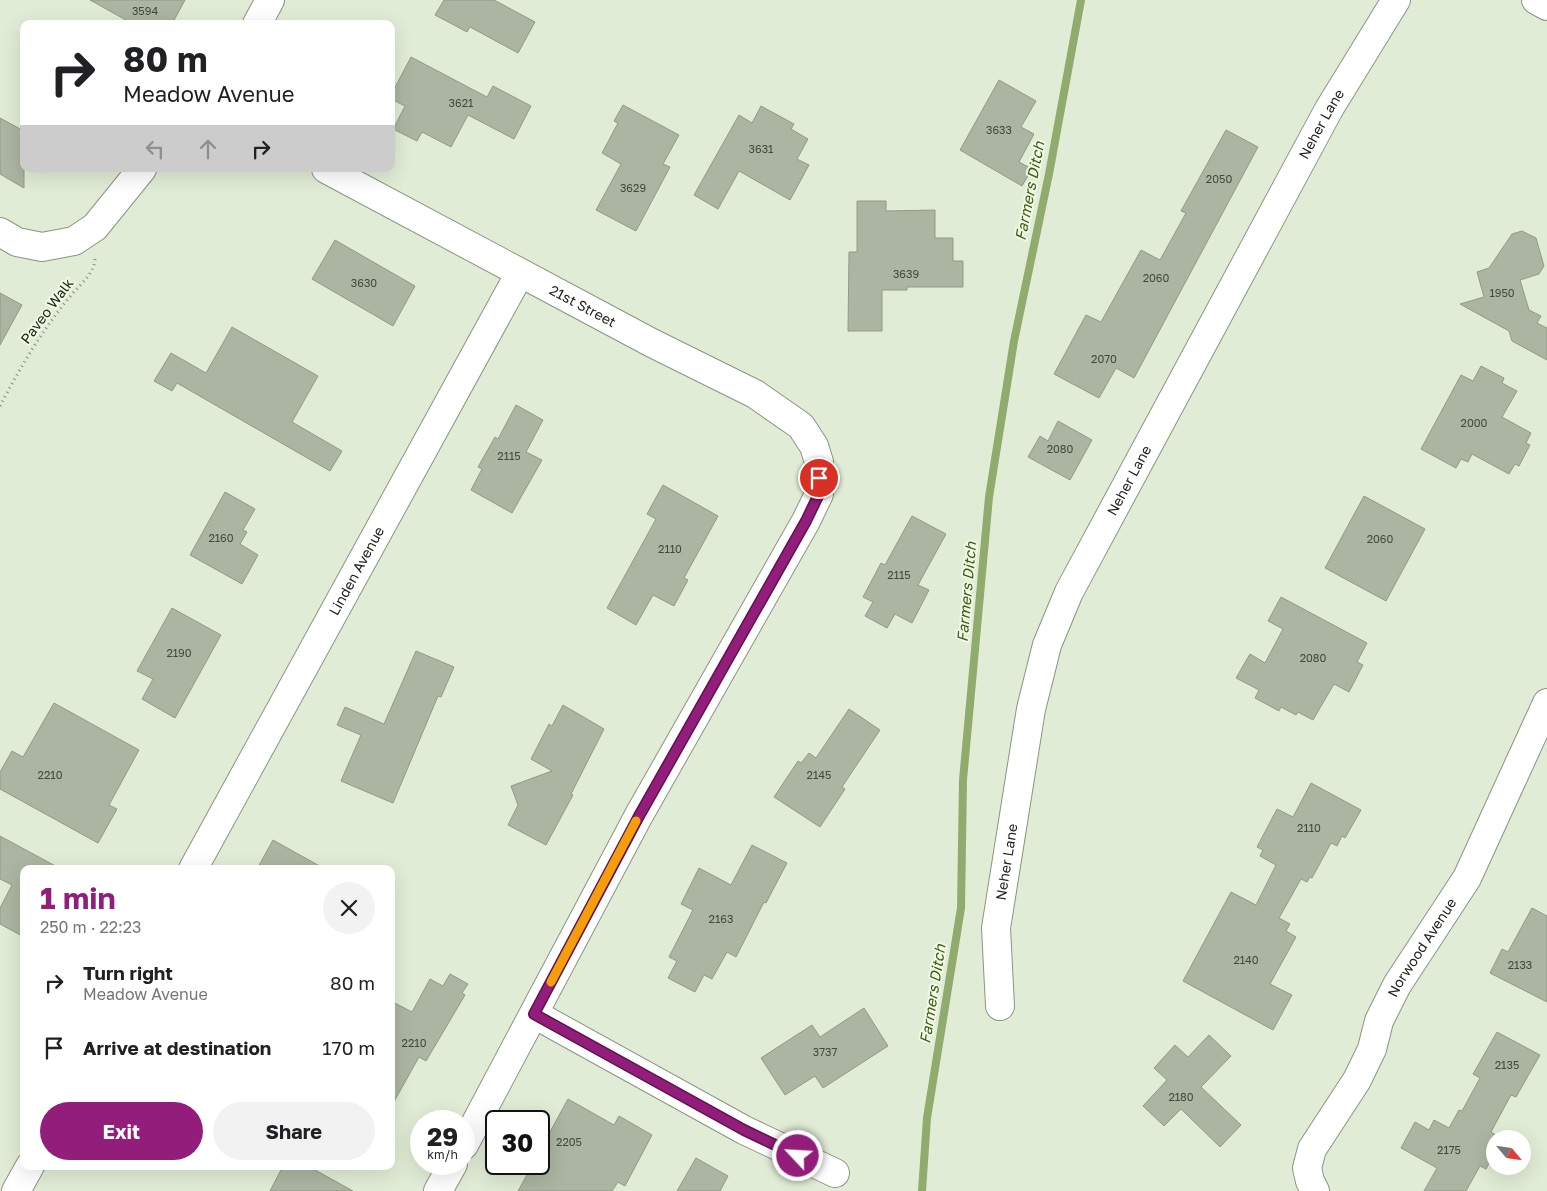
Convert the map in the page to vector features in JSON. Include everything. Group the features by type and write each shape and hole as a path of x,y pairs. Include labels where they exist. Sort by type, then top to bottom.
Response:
{"street":[{"path":"258,20 270,0"},
{"name":"Neher Lane","path":"1000,1006 996,928 1031,709 1047,645 1069,592 1328,109 1396,0"},
{"path":"1536,0 1547,6"},
{"path":"0,232 17,242 42,247 74,241 95,227 140,172"},
{"name":"21st Street","path":"332,172 520,274 755,394 801,426 814,446 820,462 819,494 806,521 639,816 534,1014"},
{"name":"Linden Avenue","path":"195,865 520,274"},
{"name":"Norwood Avenue","path":"1315,1191 1307,1168 1312,1149 1357,1080 1372,1049 1379,1021 1397,985 1467,878 1547,704"},
{"path":"475,1124 534,1014 744,1130 835,1173"},
{"path":"16,1191 28,1170"},
{"path":"438,1191 447,1175"}],"path":[{"name":"Paveo Walk","path":"0,406 21,367 60,308 94,268 95,227"}],"building":[{"path":"90,0 185,0 174,20 126,20"},
{"path":"444,0 494,0 535,22 518,53 470,27 467,32 435,15"},
{"path":"411,57 487,97 493,86 531,106 514,139 468,115 451,147 422,132 417,141 395,130 395,125 405,106 395,101 395,87"},
{"path":"999,80 1036,101 1021,127 1034,134 1019,162 1032,169 1022,186 960,150"},
{"path":"623,105 679,135 663,164 670,167 636,231 596,210 621,164 602,153 618,123 614,121"},
{"path":"761,106 794,124 791,129 808,139 797,159 809,165 790,200 739,171 718,209 694,195 739,115 752,123"},
{"path":"0,118 20,129 20,172 24,172 24,188 0,174"},
{"path":"1226,130 1258,147 1134,378 1116,368 1099,398 1054,374 1086,315 1101,322 1141,250 1160,260 1186,213 1181,211"},
{"path":"857,201 886,201 886,211 935,210 935,238 953,238 953,261 963,261 963,287 907,287 907,290 882,290 882,331 848,331 849,252 857,252"},
{"path":"1522,231 1536,238 1544,266 1539,274 1520,280 1529,310 1541,316 1537,323 1547,328 1547,360 1512,341 1509,331 1460,304 1484,297 1477,272 1489,268 1512,234"},
{"path":"335,240 415,286 393,326 312,279"},
{"path":"0,293 22,305 0,345"},
{"path":"232,327 318,376 292,422 342,451 330,471 177,383 172,391 154,381 171,353 206,373"},
{"path":"1481,366 1504,378 1502,383 1517,391 1502,417 1531,433 1526,443 1530,445 1519,466 1515,464 1509,474 1472,454 1468,462 1461,459 1456,468 1421,449 1461,375 1473,381"},
{"path":"516,405 543,420 526,452 542,460 512,513 471,490 482,469 478,467 495,437 498,439"},
{"path":"1058,421 1092,440 1070,480 1028,457 1040,436 1048,441"},
{"path":"663,485 718,516 684,578 688,580 674,606 653,595 636,625 607,608 656,519 647,514"},
{"path":"225,492 255,509 243,530 247,532 240,544 258,555 242,584 190,555"},
{"path":"1364,496 1425,529 1386,601 1325,568"},
{"path":"912,516 946,534 918,585 929,590 912,623 895,614 887,628 865,616 873,602 863,597 881,563 885,565"},
{"path":"1281,597 1367,643 1357,662 1363,665 1349,692 1334,684 1313,720 1298,712 1296,715 1281,707 1279,711 1255,698 1259,690 1236,678 1250,654 1265,663 1283,629 1268,621"},
{"path":"172,608 221,635 175,718 142,699 153,679 137,671"},
{"path":"416,651 454,667 441,697 438,696 393,803 341,781 361,735 337,725 345,707 384,724"},
{"path":"54,703 139,750 109,805 117,809 98,843 0,789 0,772 12,751 23,757"},
{"path":"563,705 604,729 571,794 573,795 546,845 508,825 518,805 511,786 552,771 531,759 549,724 552,726"},
{"path":"849,709 880,730 842,787 845,789 820,827 774,797 798,761 801,763 809,753 816,758"},
{"path":"1311,783 1361,810 1345,838 1342,836 1337,846 1331,843 1312,878 1310,877 1307,882 1301,879 1279,918 1290,924 1286,931 1296,937 1270,984 1292,995 1273,1030 1183,981 1231,892 1256,905 1276,865 1260,856 1263,850 1257,847 1277,809 1293,817"},
{"path":"0,836 54,865 20,865 20,935 0,924 0,908 12,885 0,879"},
{"path":"273,840 318,865 259,865"},
{"path":"752,845 787,863 766,903 764,902 736,957 727,952 712,979 704,975 695,992 668,978 677,961 669,957 693,910 681,904 699,868 731,885"},
{"path":"1532,908 1547,916 1547,1002 1490,973 1502,949 1508,952"},
{"path":"450,974 468,984 462,993 465,995 426,1061 419,1057 395,1100 395,1003 412,1012 430,979 443,986"},
{"path":"864,1008 888,1046 823,1088 815,1076 785,1095 761,1058 812,1025 820,1037"},
{"path":"1497,1032 1540,1055 1516,1097 1511,1095 1492,1130 1486,1130 1486,1169 1480,1166 1466,1191 1424,1191 1437,1168 1401,1148 1415,1122 1429,1130 1434,1120 1449,1128 1459,1110 1462,1111 1480,1078 1473,1074"},
{"path":"1209,1035 1231,1056 1201,1087 1241,1125 1220,1147 1181,1109 1164,1126 1143,1106 1167,1080 1154,1068 1175,1045 1188,1057"},
{"path":"568,1099 614,1125 619,1116 652,1135 625,1186 618,1182 612,1191 518,1191 527,1175 550,1175 550,1132"},
{"path":"696,1158 728,1176 720,1191 677,1191"},
{"path":"281,1170 315,1170 353,1191 270,1191"}],"waterway":[{"name":"Farmers Ditch","path":"922,1191 927,1118 961,908 963,780 989,497 1014,341 1049,174 1081,0"}],"slow traffic":[{"path":"551,982 636,821"}],"route":[{"path":"798,1156 744,1130 534,1014 639,816 806,521 819,494 819,478"}]}
